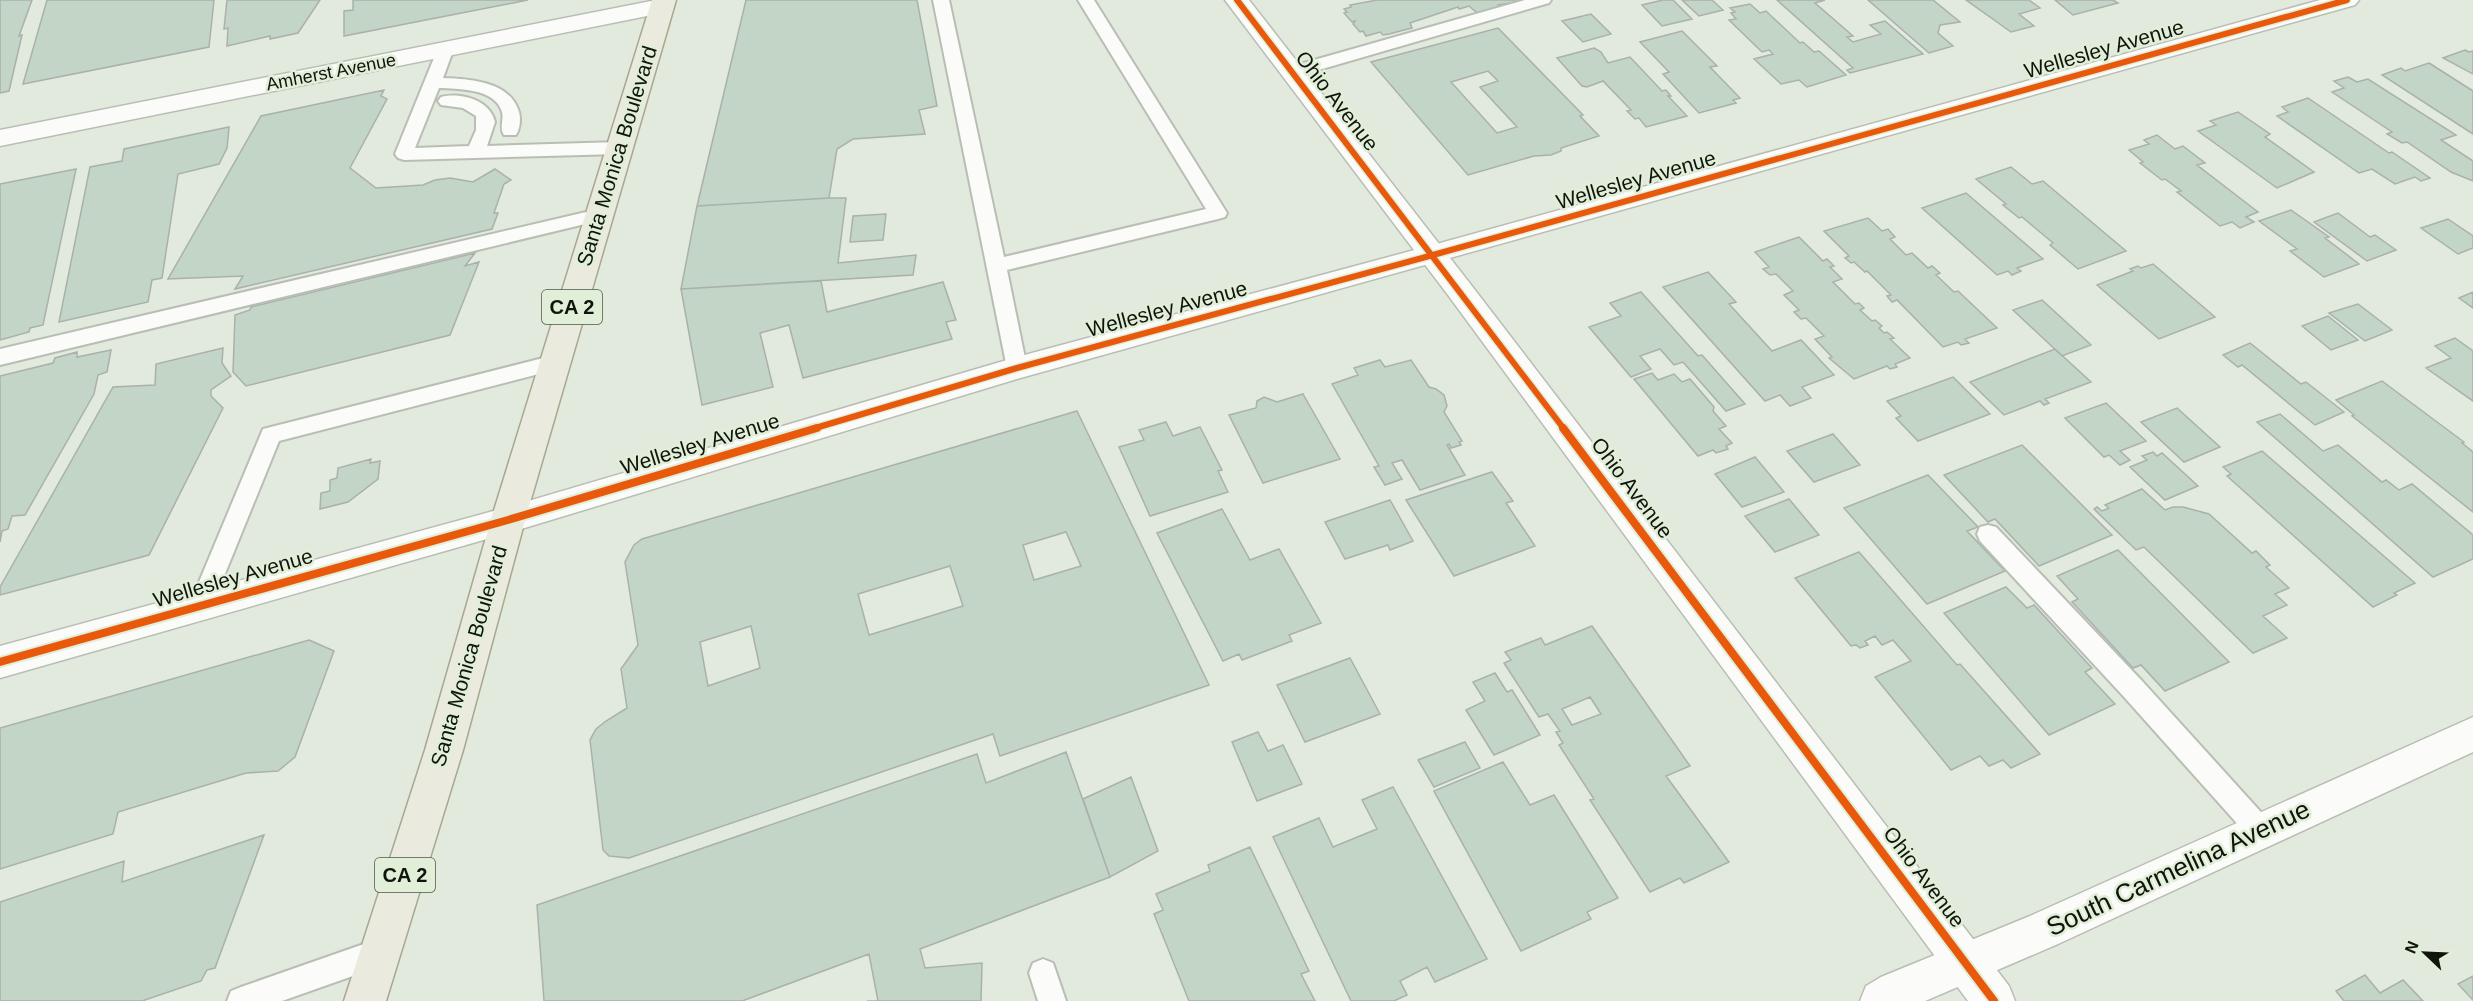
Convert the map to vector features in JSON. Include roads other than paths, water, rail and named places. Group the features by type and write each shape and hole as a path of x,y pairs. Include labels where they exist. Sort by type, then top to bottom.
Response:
{"main road":[{"name":"Santa Monica Boulevard","path":"365,1001 444,750 508,520 663,3"}],"street":[{"name":"Ohio Avenue","path":"1236,0 1433,255 1994,1001"},
{"name":"Wellesley Avenue","path":"0,662 508,520 1017,368 1433,255 2347,0"},
{"name":"Amherst Avenue","path":"0,138 663,3"},
{"name":"South Carmelina Avenue","path":"1881,1001 2044,930 2473,734"}],"lane":[{"path":"941,0 1017,368"},
{"path":"996,266 1218,213 1086,0"},
{"path":"1292,72 1543,0"},
{"path":"447,48 404,154 620,148"},
{"path":"432,83 476,87 502,97 511,108 513,119 510,131"},
{"path":"447,101 471,104 479,108 486,117 486,130 475,152"},
{"path":"0,357 599,215"},
{"path":"201,606 271,435 555,363"},
{"path":"1988,534 2134,690 2260,830"},
{"path":"241,1001 381,952"},
{"path":"1043,973 1052,1001"}]}
